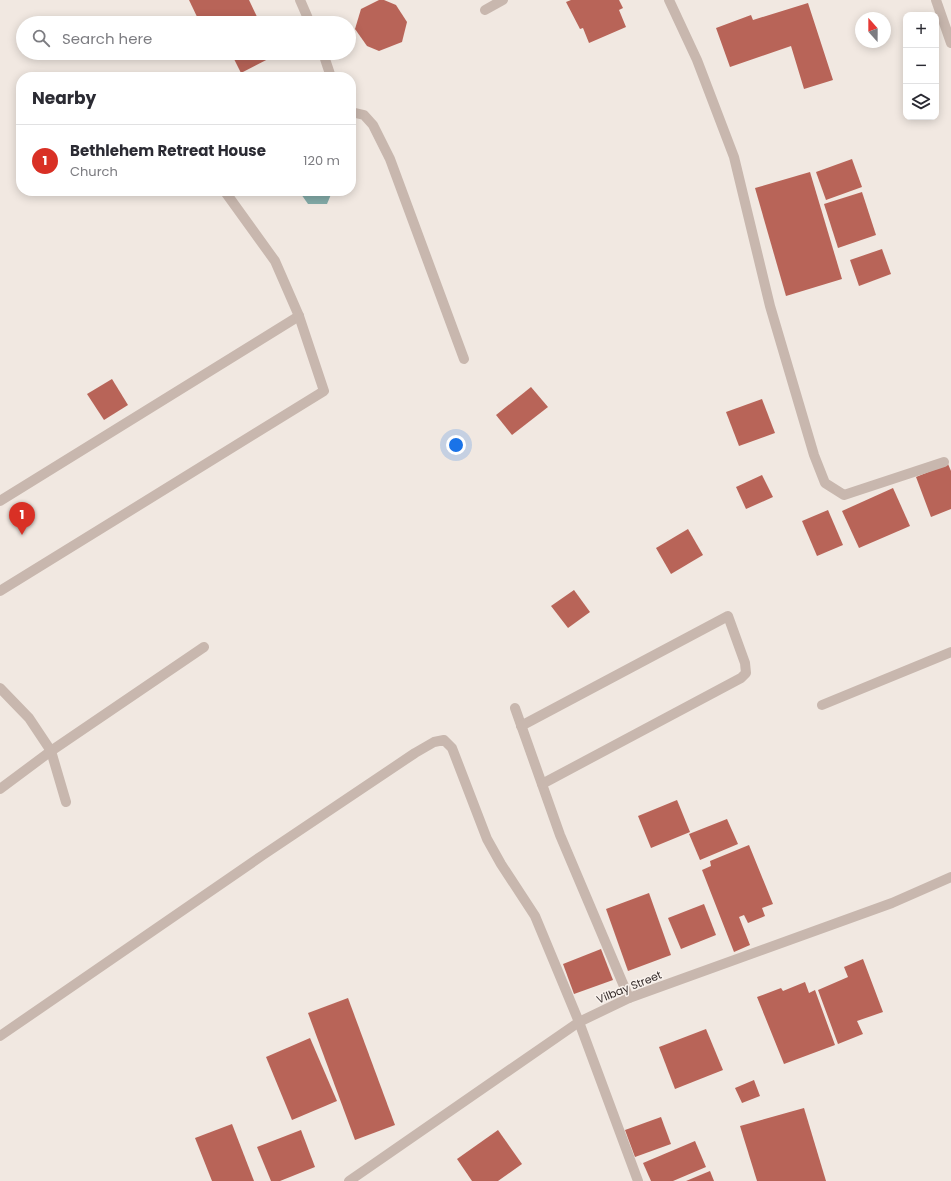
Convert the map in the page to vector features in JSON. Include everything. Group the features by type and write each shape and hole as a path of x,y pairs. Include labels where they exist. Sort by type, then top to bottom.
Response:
{"street":[{"path":"300,0 307,16"},
{"path":"485,10 502,0"},
{"path":"669,0 698,60 734,157 770,306 814,455 825,482 844,495 944,462"},
{"path":"936,0 951,43"},
{"path":"325,60 329,72"},
{"path":"356,113 364,115 374,125 390,159 464,359"},
{"path":"0,591 324,391 299,316 275,261 228,196"},
{"path":"0,501 299,316"},
{"path":"522,726 728,616 745,663 746,673 741,678 542,784"},
{"path":"0,789 51,751 204,647"},
{"path":"822,705 951,652"},
{"path":"0,688 29,718 51,751 66,802"},
{"path":"515,708 560,835 629,998"},
{"path":"0,1036 250,864 415,753 434,742 444,740 452,748 487,839 501,864 535,916 579,1022 638,1181"},
{"name":"Vilbay Street","path":"349,1181 579,1022 629,998 892,903 951,877"}],"water":[{"path":"302,196 330,196 327,204 308,204"}],"building":[{"path":"189,0 249,0 257,16 197,16"},
{"path":"379,0 384,0 396,5 407,22 402,42 379,51 367,46 356,30 361,9"},
{"path":"571,0 619,0 623,8 619,10 626,27 589,43 583,28 580,29 566,2"},
{"path":"808,3 833,80 804,89 791,46 730,67 716,28 751,15 753,20"},
{"path":"234,60 266,60 243,72 240,72"},
{"path":"852,159 862,187 826,200 816,172"},
{"path":"810,172 842,279 786,296 755,188"},
{"path":"862,192 876,235 838,248 824,204"},
{"path":"882,249 891,274 859,286 850,260"},
{"path":"112,379 128,405 104,420 87,394"},
{"path":"531,387 548,407 512,435 496,415"},
{"path":"762,399 775,433 739,446 726,412"},
{"path":"948,464 951,471 951,509 931,517 916,477"},
{"path":"762,475 773,497 746,509 736,487"},
{"path":"893,488 910,526 859,548 842,511"},
{"path":"828,510 843,545 817,556 802,521"},
{"path":"688,529 703,555 671,574 656,548"},
{"path":"574,590 590,612 568,628 551,606"},
{"path":"677,800 690,832 651,848 638,816"},
{"path":"727,819 738,844 700,860 689,834"},
{"path":"749,845 773,904 762,908 765,916 748,923 744,915 739,917 750,945 734,952 702,870 711,866 710,861"},
{"path":"649,893 671,955 628,971 606,909"},
{"path":"704,904 716,935 681,949 668,918"},
{"path":"601,949 613,980 574,994 563,964"},
{"path":"863,959 883,1012 857,1021 863,1034 838,1044 818,990 848,977 844,967"},
{"path":"805,982 809,993 815,990 835,1045 784,1064 757,997 781,988 783,991"},
{"path":"348,998 395,1125 355,1140 308,1013"},
{"path":"706,1029 723,1070 675,1089 659,1047"},
{"path":"310,1038 337,1101 292,1120 266,1057"},
{"path":"754,1080 760,1096 742,1103 735,1088"},
{"path":"804,1108 826,1181 757,1181 740,1126"},
{"path":"661,1117 671,1144 635,1157 625,1130"},
{"path":"232,1124 254,1181 212,1181 195,1138"},
{"path":"301,1130 315,1167 280,1181 271,1181 257,1147"},
{"path":"498,1130 522,1164 498,1181 472,1181 457,1159"},
{"path":"695,1141 706,1167 673,1181 651,1181 643,1163"},
{"path":"710,1171 714,1181 686,1181"}],"place":[{"name":"Bethlehem Retreat House","path":"22,535"}]}
